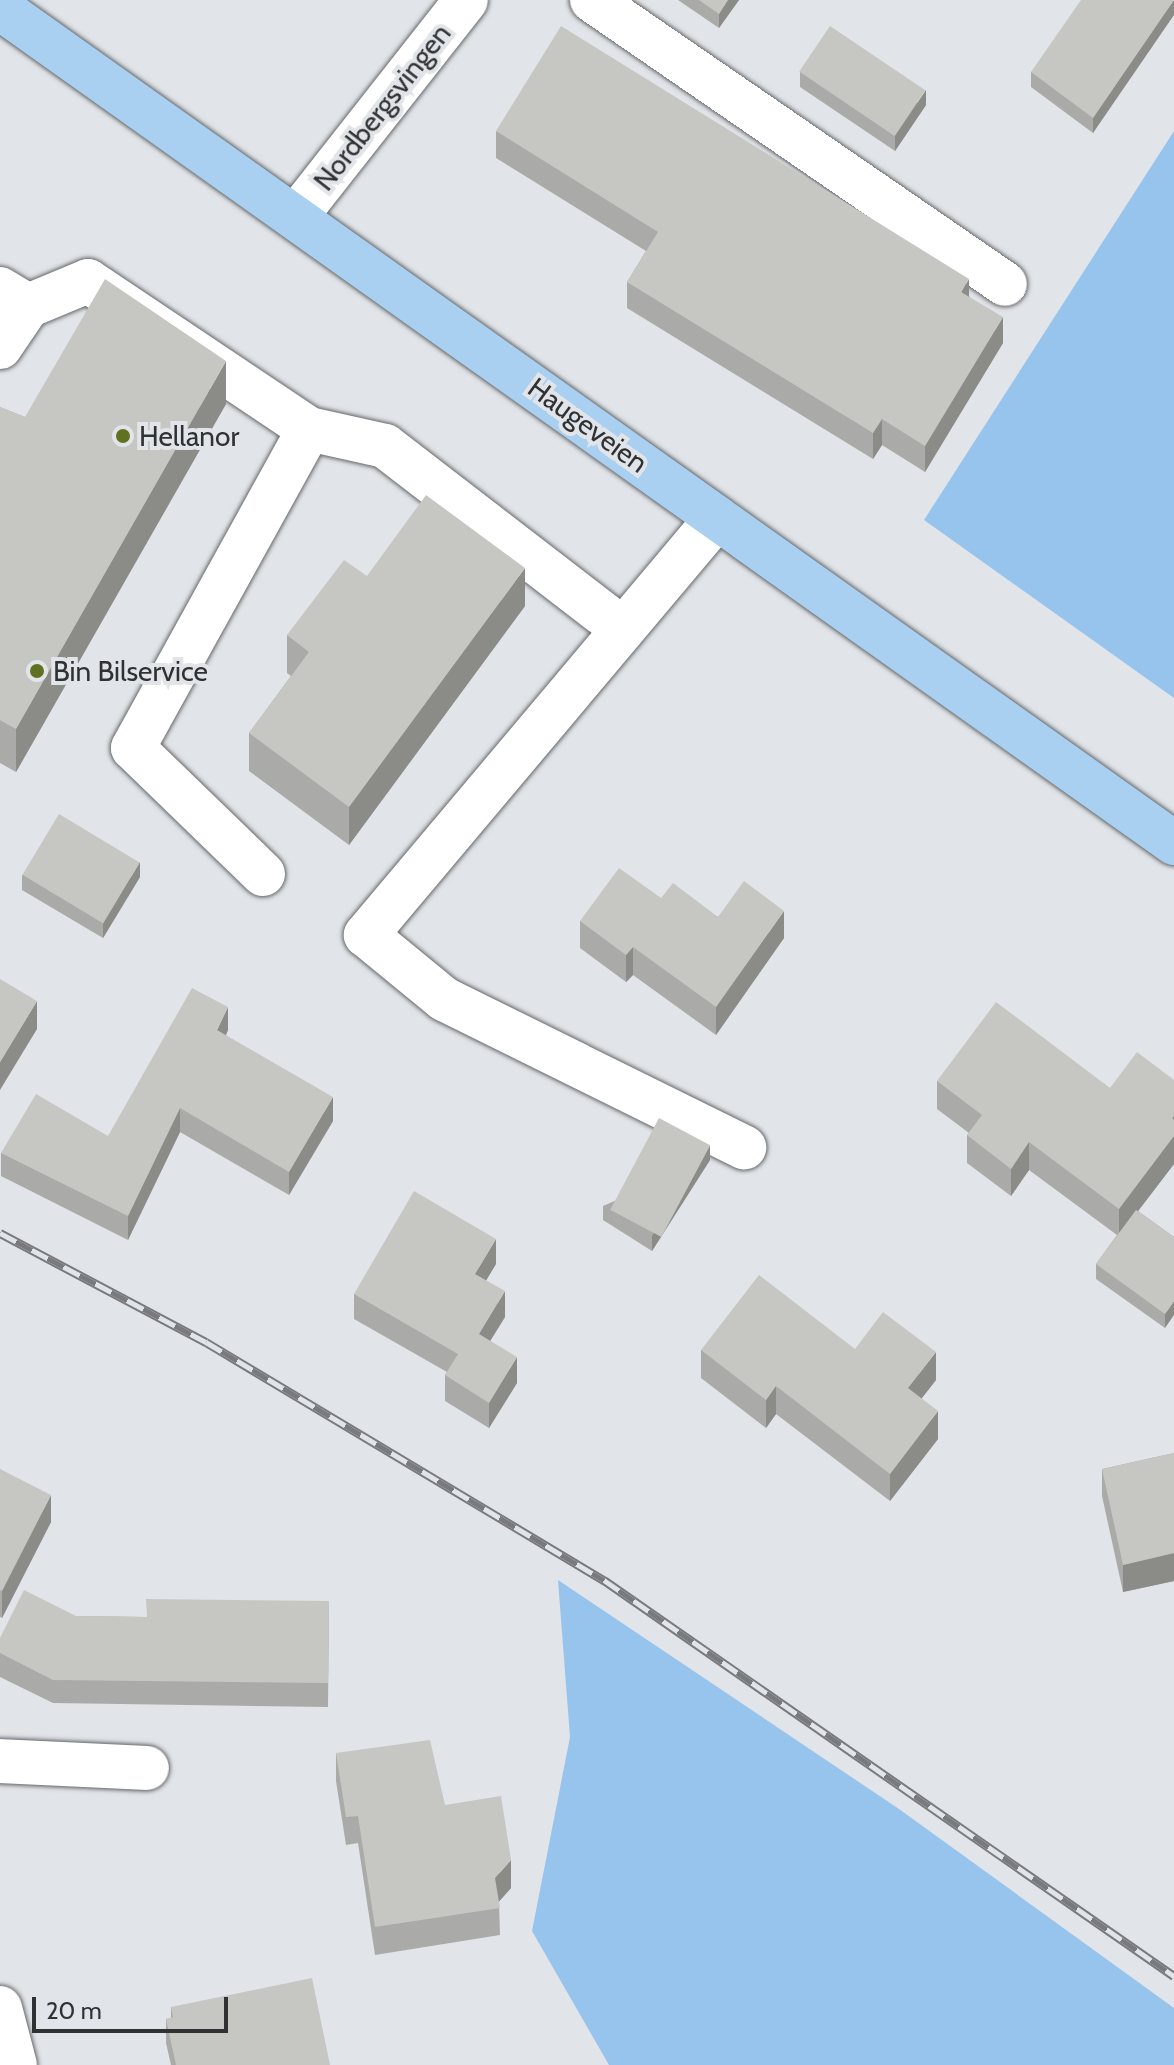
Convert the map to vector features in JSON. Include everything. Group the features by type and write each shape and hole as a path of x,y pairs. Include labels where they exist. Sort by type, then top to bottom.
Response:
{"main road":[{"name":"Haugeveien","path":"0,8 297,215 716,519 1174,843"}],"street":[{"name":"Nordbergsvingen","path":"297,215 466,0"},
{"path":"592,0 1005,284"},
{"path":"0,347 14,297 88,281 309,429 385,446 623,629"},
{"path":"263,874 133,748 309,429"},
{"path":"716,519 366,935 444,999 744,1147"},
{"path":"0,1761 147,1768"},
{"path":"0,2008 15,2065"}],"shaded area":[{"path":"1174,131 1174,698 924,520"},
{"path":"558,1580 899,1809 1174,2008 1174,2065 609,2065 532,1931 570,1737"}],"building":[{"path":"699,0 728,0 719,14"},
{"path":"1081,0 1174,0 1093,118 1031,72"},
{"path":"561,26 969,279 961,292 1003,317 925,446 882,419 873,433 627,282 658,232 496,131"},
{"path":"830,26 925,90 895,136 799,72"},
{"path":"105,279 226,361 16,729 0,720 0,407 25,417"},
{"path":"426,495 525,568 349,807 249,733 309,652 287,635 344,560 367,576"},
{"path":"59,814 140,862 103,923 22,875"},
{"path":"619,868 661,898 673,883 718,917 744,881 784,911 716,1007 633,947 626,955 580,921"},
{"path":"0,979 37,1001 0,1062"},
{"path":"192,988 228,1007 217,1030 333,1097 289,1172 180,1108 128,1216 1,1153 36,1094 108,1136"},
{"path":"996,1002 1110,1088 1137,1052 1174,1080 1174,1136 1119,1209 1029,1142 1011,1169 967,1135 982,1115 937,1081"},
{"path":"659,1118 710,1145 661,1237 610,1210"},
{"path":"414,1191 496,1239 475,1274 505,1291 479,1334 517,1357 489,1403 445,1375 458,1354 354,1294"},
{"path":"1136,1210 1174,1237 1174,1301 1165,1314 1096,1264"},
{"path":"759,1275 855,1349 883,1312 936,1352 908,1388 938,1411 890,1474 776,1386 766,1400 701,1350"},
{"path":"1174,1453 1174,1553 1123,1565 1102,1469"},
{"path":"0,1469 51,1495 2,1591 0,1590"},
{"path":"24,1590 76,1616 147,1617 146,1599 329,1601 328,1683 53,1680 0,1653 0,1638"},
{"path":"430,1740 445,1805 501,1796 511,1860 495,1878 500,1908 375,1927 358,1816 346,1817 336,1753"},
{"path":"312,1978 330,2065 176,2065 166,2019 173,2017 171,2007"}],"railway":[{"path":"0,1233 206,1342 604,1580 1174,1976"}],"place":[{"name":"Hellanor","path":"123,436"},
{"name":"Bin Bilservice","path":"37,671"}]}
